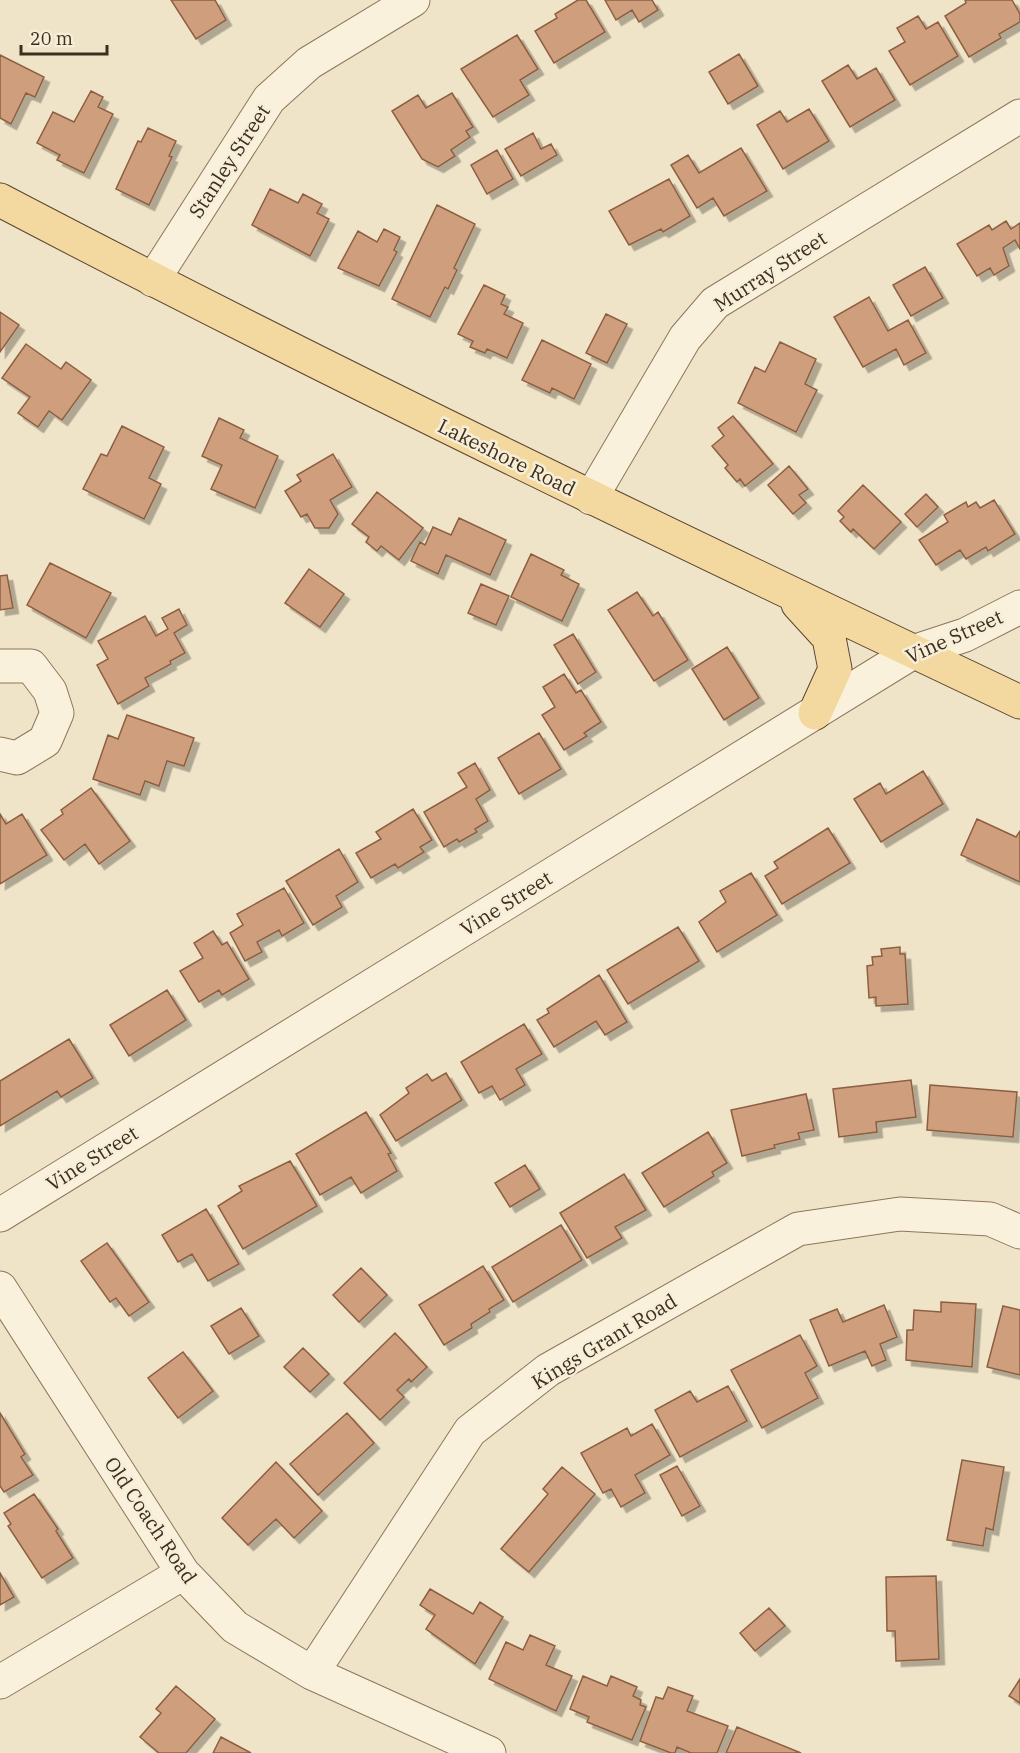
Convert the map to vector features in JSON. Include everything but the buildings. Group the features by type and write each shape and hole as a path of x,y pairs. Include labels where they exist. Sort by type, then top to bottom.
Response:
{"main road":[{"name":"Lakeshore Road","path":"0,200 153,280 591,498 1020,702"},
{"path":"784,590 829,638 835,669 815,713"}],"street":[{"name":"Stanley Street","path":"153,280 269,99 309,63 413,0"},
{"name":"Murray Street","path":"591,498 685,338 715,303 1020,116"},
{"name":"Vine Street","path":"0,1215 913,652 965,635 1020,607"},
{"path":"0,666 31,666 50,692 57,713 45,741 17,758 0,754"},
{"name":"Kings Grant Road","path":"312,1673 470,1431 548,1370 798,1229 900,1214 990,1219 1020,1232"},
{"name":"Old Coach Road","path":"0,1288 183,1573 235,1627 312,1673 489,1753"},
{"path":"0,1682 183,1573"}]}
